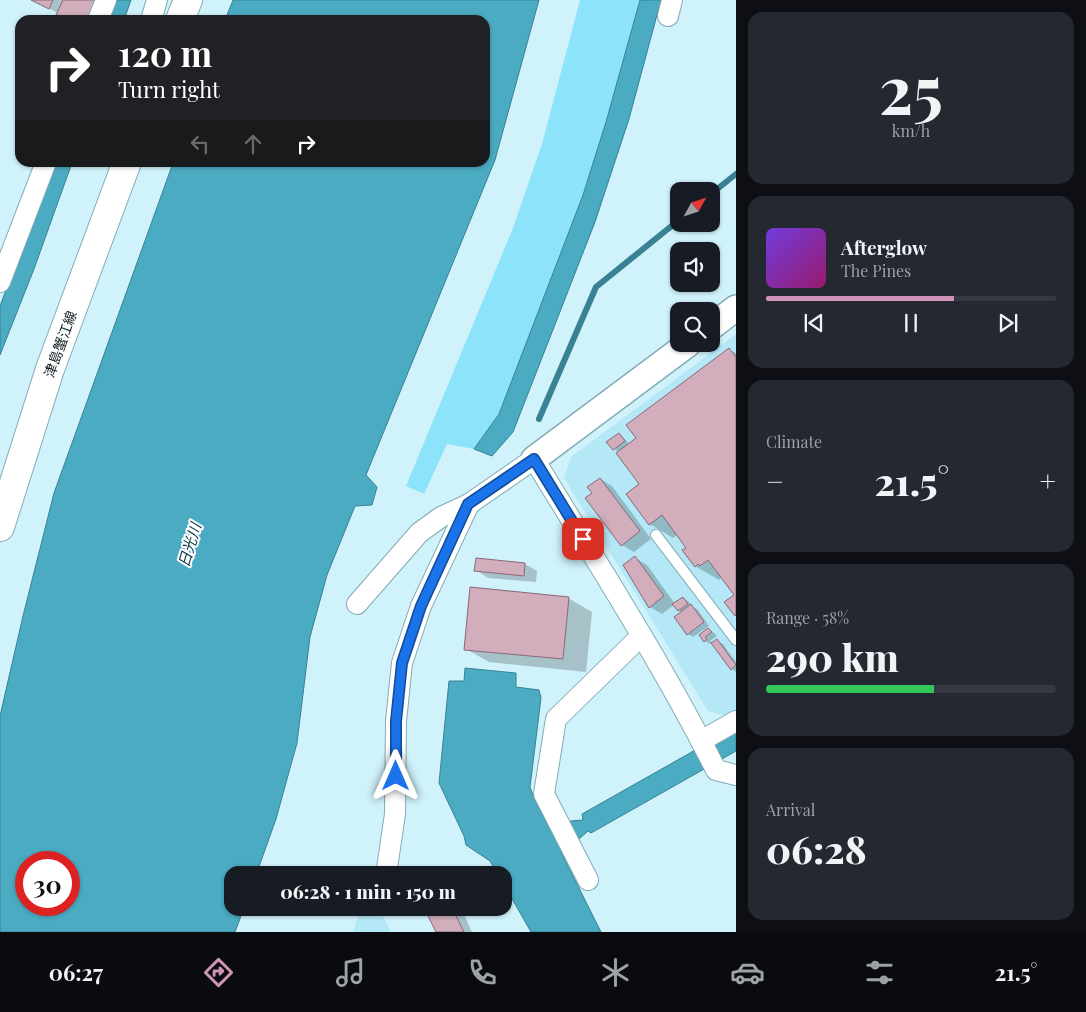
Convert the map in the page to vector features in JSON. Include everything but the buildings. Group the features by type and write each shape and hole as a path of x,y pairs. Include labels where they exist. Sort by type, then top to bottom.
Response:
{"main road":[{"path":"182,15 188,0"},
{"name":"津島蟹江線","path":"0,527 50,369 125,167"}],"street":[{"path":"100,15 106,0"},
{"path":"152,15 157,0"},
{"path":"1,276 44,167"},
{"path":"720,320 736,308"},
{"path":"357,604 419,533 441,517 468,504 534,459 677,352"},
{"path":"534,459 641,636 716,770 736,775"},
{"path":"387,866 395,814 396,721 402,663 421,606 468,504"},
{"path":"588,880 544,794 556,719 641,636"},
{"path":"702,743 736,721"}],"lane":[{"path":"656,534 736,640"}],"shaded area":[{"path":"580,0 640,0 606,122 583,195 499,414 474,449 447,444 424,494 406,486 513,228 542,144"},
{"path":"736,334 736,713 729,717 708,711 564,478 571,457 712,352 720,352 720,346"},
{"path":"358,916 383,916 391,932 353,932"}],"water":[{"path":"115,0 131,0 126,15 110,15"},
{"name":"日光川","path":"233,0 539,0 495,160 366,475 377,487 372,505 355,506 327,575 310,637 297,743 276,819 259,866 224,866 224,916 241,916 235,932 0,932 0,716 54,493 172,167 490,167 490,15 227,15"},
{"path":"640,0 661,0 629,119 595,222 513,432 492,456 474,449 499,414 583,195 606,122"},
{"path":"55,167 71,167 34,269 0,355 0,306 17,261 19,262"},
{"path":"465,668 516,673 516,687 539,690 541,698 530,787 550,829 571,821 583,820 582,814 736,727 736,751 591,833 588,831 561,852 601,932 531,932 512,899 512,866 493,866 490,861 466,845 464,836 439,783 449,681 464,681"}],"waterway":[{"path":"720,187 736,174"},
{"path":"539,419 596,287 670,227"}],"route":[{"path":"396,776 396,721 402,663 421,606 468,504 534,459 583,539"}]}
